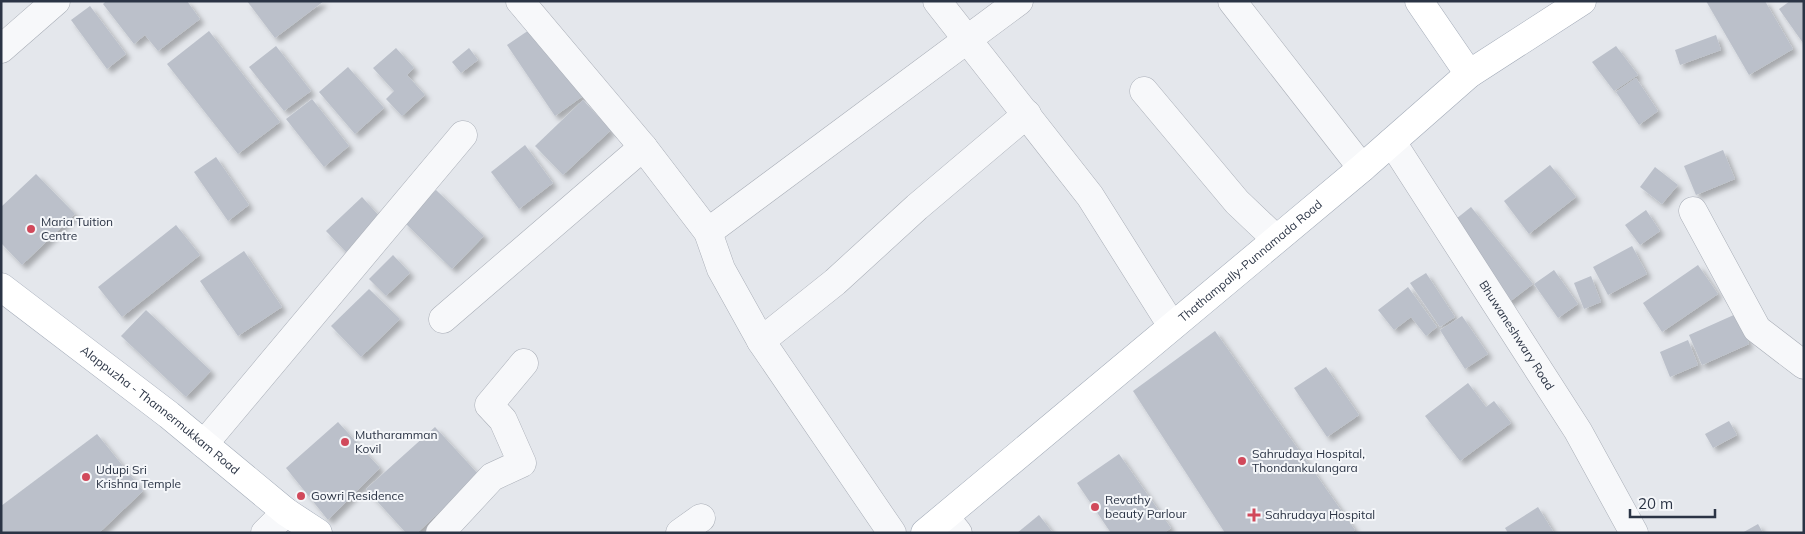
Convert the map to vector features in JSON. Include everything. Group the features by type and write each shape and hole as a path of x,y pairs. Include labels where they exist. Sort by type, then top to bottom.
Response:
{"main road":[{"path":"1419,1 1469,74"},
{"name":"Thathampally-Punnamada Road","path":"943,527 1172,326 1362,168 1469,74 1582,1"},
{"name":"Alappuzha - Thannermukkam Road","path":"1,287 169,415 286,512 318,533"}],"street":[{"path":"1,49 56,1"},
{"path":"520,1 643,147 708,232 721,268 761,341 892,533"},
{"path":"937,1 1090,196 1172,326"},
{"path":"708,232 1019,1"},
{"path":"1232,1 1362,168"},
{"path":"1144,91 1237,202 1276,240"},
{"path":"761,341 835,282 917,207 1027,114"},
{"path":"204,444 463,135"},
{"name":"Bhuwaneshwary Road","path":"1392,142 1578,431 1634,533"},
{"path":"443,319 643,147"},
{"path":"1693,211 1757,329 1804,365"},
{"path":"440,533 492,477 522,463 503,420 489,405 524,363"},
{"path":"265,533 286,512"}],"building":[{"path":"106,1 187,1 200,19 158,51 145,35 134,44 103,4"},
{"path":"247,1 324,1 275,38"},
{"path":"1706,1 1765,1 1793,49 1749,75"},
{"path":"1790,1 1804,1 1803,43 1779,9"},
{"path":"90,6 126,54 107,69 71,20"},
{"path":"535,26 583,96 555,116 507,45"},
{"path":"209,31 280,122 238,154 167,64"},
{"path":"1716,35 1721,50 1680,65 1675,50"},
{"path":"276,46 311,91 284,111 249,67"},
{"path":"1616,46 1638,75 1614,91 1592,62"},
{"path":"396,48 414,68 407,75 425,95 402,116 386,99 394,91 373,68"},
{"path":"469,48 478,60 461,73 452,62"},
{"path":"348,67 384,108 355,134 319,92"},
{"path":"1636,78 1658,111 1639,125 1616,92"},
{"path":"312,99 349,146 324,167 286,119"},
{"path":"583,100 611,130 563,175 535,146"},
{"path":"525,145 553,183 519,209 491,172"},
{"path":"1723,150 1735,179 1696,195 1684,166"},
{"path":"216,157 249,205 228,221 194,172"},
{"path":"1550,165 1576,197 1529,234 1504,201"},
{"path":"1655,167 1678,185 1662,204 1640,187"},
{"name":"Maria Tuition Centre","path":"36,174 75,214 22,265 1,243 1,207"},
{"path":"436,190 484,236 452,269 404,222"},
{"path":"362,197 381,218 346,252 326,231"},
{"path":"1471,207 1533,284 1508,303 1447,226"},
{"path":"1646,210 1660,231 1640,245 1625,225"},
{"path":"176,225 200,255 122,317 98,287"},
{"path":"1632,246 1647,274 1608,295 1593,267"},
{"path":"244,251 282,307 238,336 200,281"},
{"path":"393,255 410,273 386,296 369,279"},
{"path":"1698,265 1718,294 1662,332 1643,303"},
{"path":"1554,270 1578,304 1558,318 1534,284"},
{"path":"1426,273 1455,317 1440,327 1410,283"},
{"path":"1591,276 1601,302 1584,309 1574,283"},
{"path":"1408,287 1437,327 1426,336 1411,317 1394,330 1378,310"},
{"path":"369,289 400,319 361,357 331,326"},
{"path":"146,310 211,371 186,397 121,336"},
{"path":"1736,314 1749,344 1702,365 1689,335"},
{"path":"1462,316 1488,354 1465,369 1440,330"},
{"name":"Sahrudaya Hospital, Thondankulangara","path":"1215,331 1355,530 1351,533 1225,533 1133,391"},
{"path":"1688,340 1698,365 1670,377 1660,352"},
{"path":"1326,367 1359,415 1327,437 1294,388"},
{"path":"1468,383 1486,407 1494,401 1511,423 1460,461 1425,416"},
{"path":"1729,421 1737,435 1713,448 1705,434"},
{"path":"338,422 380,468 328,520 286,468"},
{"path":"435,427 479,475 417,533 406,533 366,489"},
{"name":"Udupi Sri Krishna Temple","path":"97,434 143,491 99,533 1,533 1,506"},
{"path":"1119,454 1171,528 1164,533 1111,533 1077,483"},
{"path":"1538,507 1554,533 1508,533 1505,528"},
{"path":"1039,515 1053,533 1017,533"},
{"path":"1758,524 1763,533 1742,533"}],"place":[{"name":"Maria Tuition Centre","path":"31,229"},
{"name":"Mutharamman Kovil","path":"345,442"},
{"name":"Sahrudaya Hospital, Thondankulangara","path":"1242,461"},
{"name":"Udupi Sri Krishna Temple","path":"86,477"},
{"name":"Gowri Residence","path":"301,496"},
{"name":"Revathy beauty Parlour","path":"1095,507"},
{"name":"Sahrudaya Hospital","path":"1254,515"}]}
